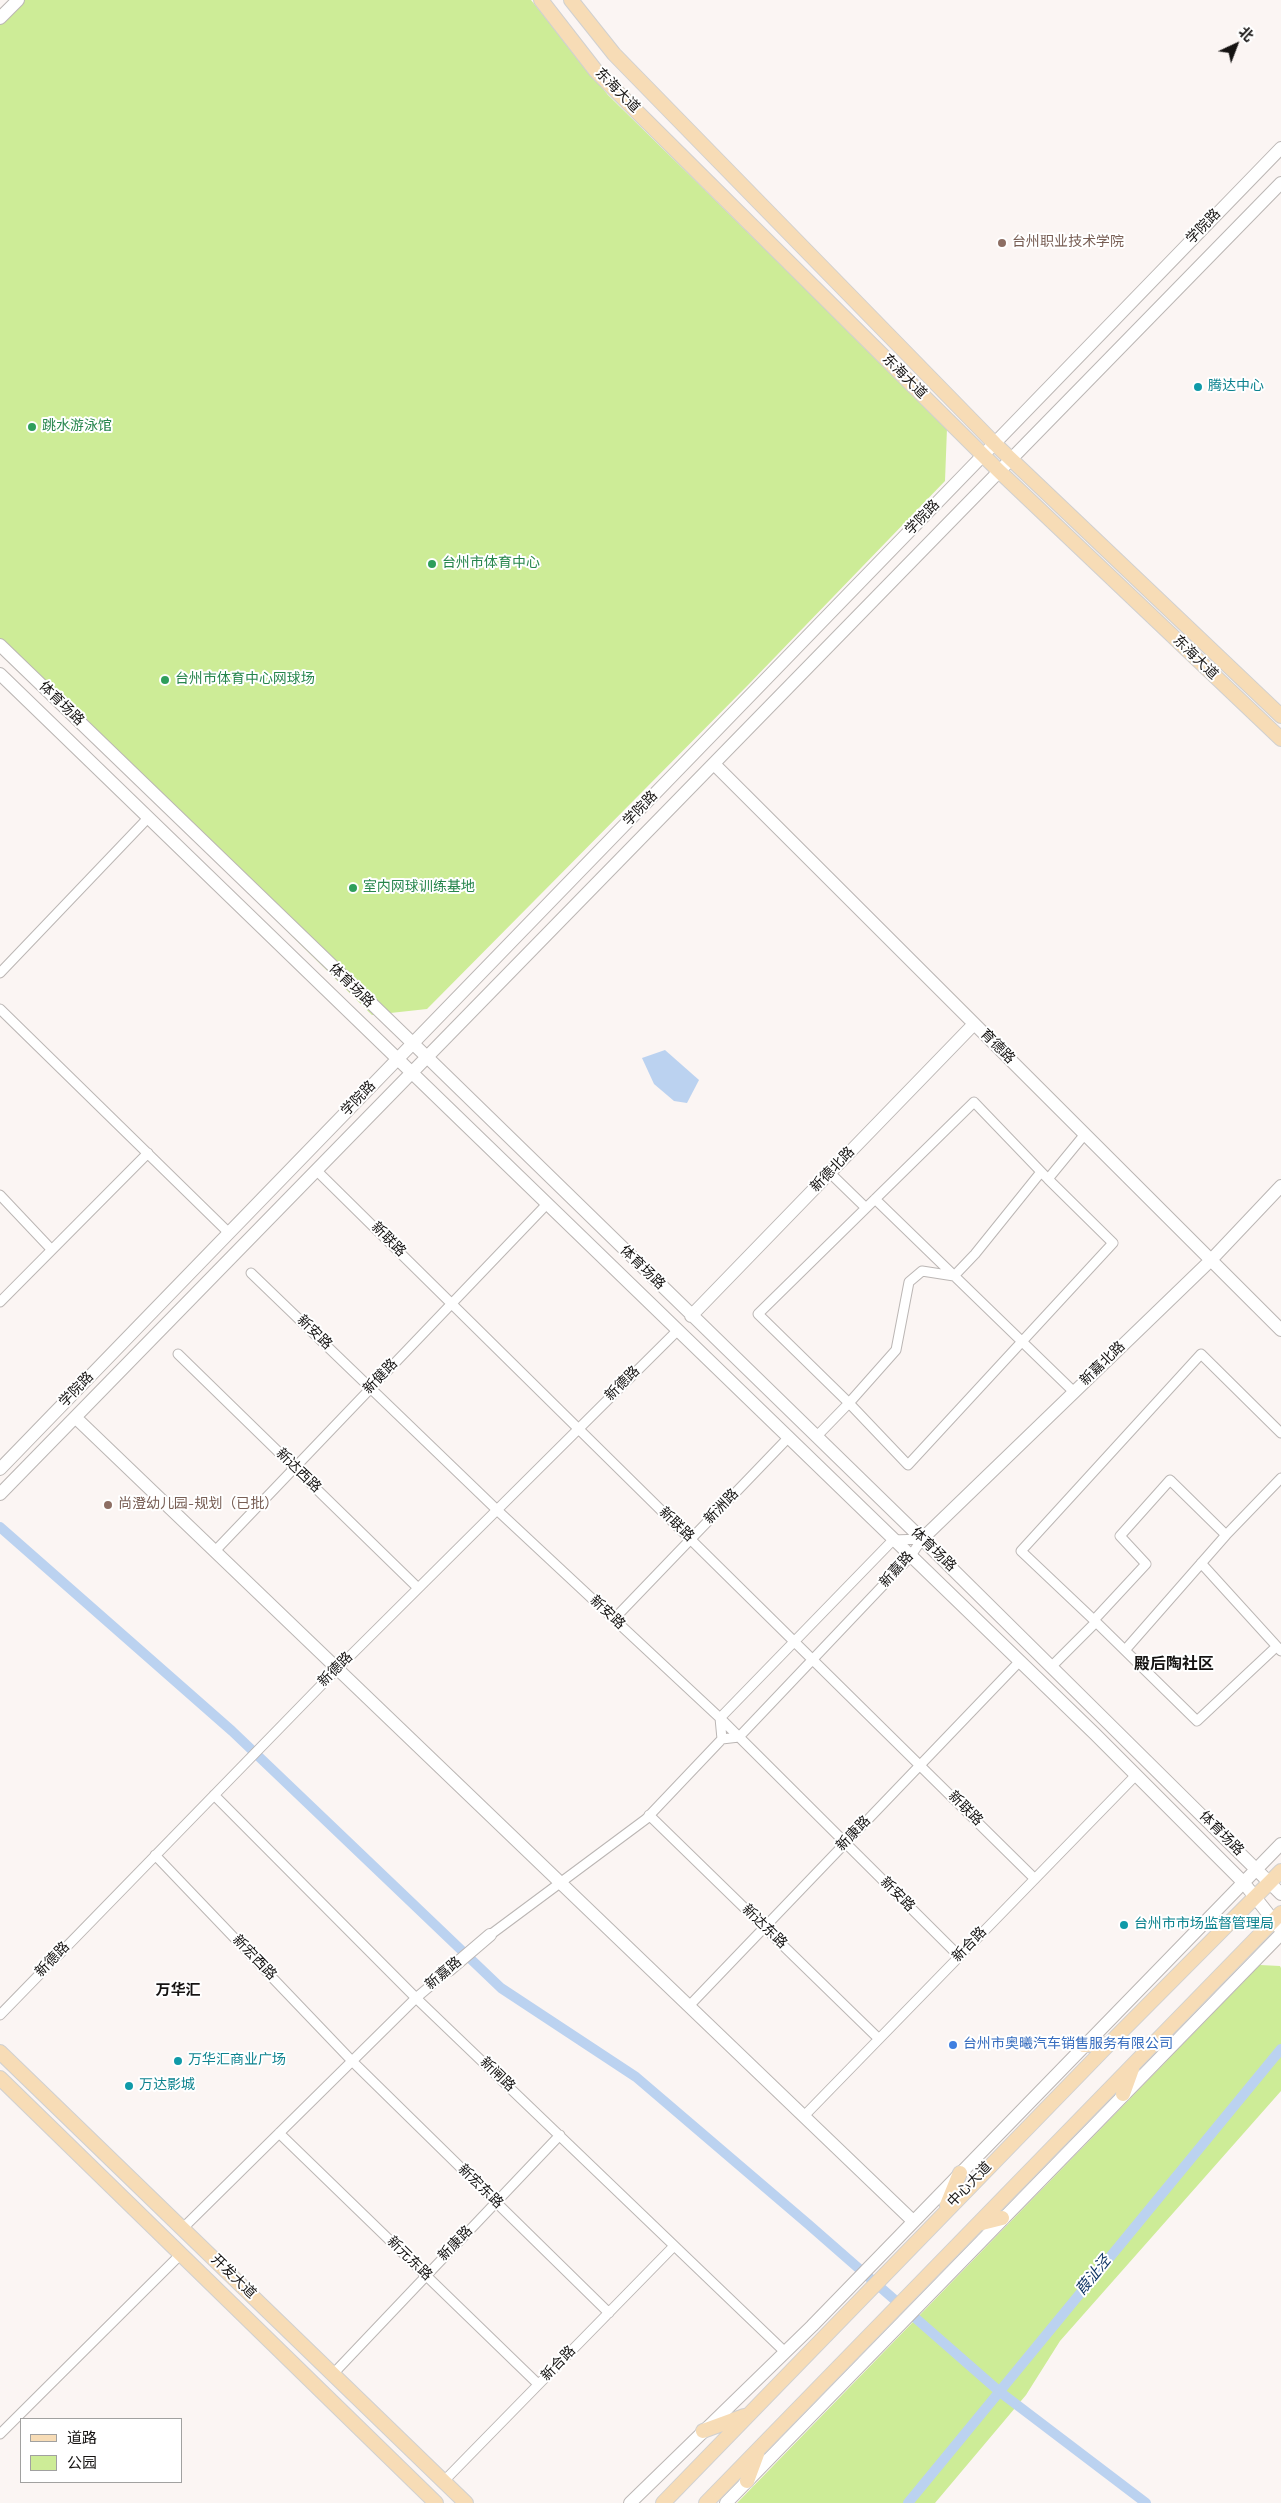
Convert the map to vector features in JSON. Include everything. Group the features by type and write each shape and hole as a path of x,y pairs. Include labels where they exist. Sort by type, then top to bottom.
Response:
{"main road":[{"path":"0,18 18,0"},
{"name":"东海大道","path":"542,0 596,71 999,471 1281,739"},
{"name":"东海大道","path":"571,0 614,54 995,444 1280,715"},
{"name":"学院路","path":"2,1464 412,1045 1281,148"},
{"name":"学院路","path":"0,1494 318,1171 999,471 1278,191"},
{"name":"体育场路","path":"0,645 922,1539 1281,1894"},
{"path":"0,674 1020,1662 1243,1882 1279,1924"},
{"name":"育德路","path":"714,764 1281,1330"},
{"name":"新德北路","path":"691,1316 974,1024"},
{"name":"新嘉北路","path":"922,1539 1211,1260 1281,1186"},
{"path":"76,1418 913,2221"},
{"path":"630,2503 785,2352 1281,1844"},
{"name":"中心大道","path":"663,2503 1109,2044 1281,1871"},
{"path":"726,2503 911,2302 978,2225 1134,2064 1279,1924"},
{"path":"911,2302 1002,2218 1123,2094 1160,2059 1279,1924"},
{"name":"新嘉路","path":"449,1970 490,1935"},
{"path":"1084,2045 1109,2044"},
{"name":"开发大道","path":"0,2052 466,2503"},
{"path":"1123,2094 1134,2064"},
{"name":"开发大道","path":"0,2078 436,2503"},
{"path":"945,2212 960,2173"},
{"path":"978,2225 1002,2218"},
{"path":"706,2503 759,2449 884,2330"},
{"path":"703,2432 749,2414"},
{"path":"747,2481 759,2449"}],"street":[{"path":"0,973 148,818"},
{"path":"0,1009 229,1233"},
{"path":"974,1102 1041,1172 1113,1243 908,1465 849,1403 758,1314 974,1102"},
{"path":"1048,1179 1084,1134"},
{"path":"0,1302 148,1153"},
{"name":"新联路","path":"318,1171 578,1429 921,1764 1035,1879"},
{"path":"954,1276 975,1254 1041,1172"},
{"path":"830,1173 866,1208"},
{"path":"0,1195 51,1249"},
{"path":"875,1199 1074,1392"},
{"name":"新健路","path":"215,1551 547,1204"},
{"path":"816,1437 896,1350 909,1282 922,1271 954,1276"},
{"name":"新安路","path":"251,1273 497,1510 720,1718 959,1956"},
{"name":"新德路","path":"0,2014 338,1668 678,1330"},
{"name":"新达西路","path":"178,1354 418,1588"},
{"path":"1201,1563 1279,1649 1197,1720 1126,1649 1021,1551 1200,1354 1281,1433"},
{"name":"新洲路","path":"614,1619 788,1438"},
{"path":"1126,1649 1226,1535 1281,1478"},
{"path":"1051,1666 1095,1621 1146,1564 1120,1536 1170,1480 1226,1535"},
{"name":"新嘉路","path":"720,1718 893,1540 922,1539"},
{"name":"新嘉路","path":"739,1737 910,1556 922,1539"},
{"name":"新康路","path":"689,2006 1020,1662"},
{"path":"720,1718 722,1739 739,1737"},
{"name":"新嘉路","path":"490,1935 649,1814 722,1739"},
{"name":"新合路","path":"804,2116 1136,1776"},
{"name":"新闸路","path":"214,1796 416,1998 785,2352"},
{"name":"新达东路","path":"649,1814 879,2038"},
{"name":"新宏西路","path":"155,1855 352,2061"},
{"name":"新嘉路","path":"183,2228 416,1998 449,1970"},
{"name":"新宏东路","path":"352,2061 608,2312"},
{"name":"新元东路","path":"279,2133 538,2384"},
{"name":"新康路","path":"333,2374 560,2135"},
{"name":"新合路","path":"443,2482 674,2246"},
{"path":"0,2434 181,2254"}],"green space":[{"name":"台州市体育中心","path":"24,0 531,0 608,95 947,428 945,481 749,684 427,1009 372,1015 0,648 0,24"},
{"path":"1260,1965 1280,1966 1281,1968 1281,2091 1060,2341 1026,2395 935,2503 737,2503"}],"water":[{"path":"665,1050 699,1080 687,1103 674,1101 654,1084 642,1058"}],"waterway":[{"path":"0,1527 232,1731 501,1988 636,2077 1000,2392 1146,2503"},
{"name":"葭沚泾","path":"908,2503 1281,2049"}],"place":[{"name":"台州职业技术学院","path":"1002,243"},
{"name":"腾达中心","path":"1198,387"},
{"name":"跳水游泳馆","path":"32,427"},
{"name":"台州市体育中心","path":"432,564"},
{"name":"台州市体育中心网球场","path":"165,680"},
{"name":"室内网球训练基地","path":"353,888"},
{"name":"尚澄幼儿园-规划（已批）","path":"108,1505"},
{"name":"台州市市场监督管理局","path":"1124,1925"},
{"name":"台州市奥曦汽车销售服务有限公司","path":"953,2045"},
{"name":"万华汇商业广场","path":"178,2061"},
{"name":"万达影城","path":"129,2086"}],"district":[{"name":"殿后陶社区","path":"1174,1665"},
{"name":"万华汇","path":"178,1991"}]}
